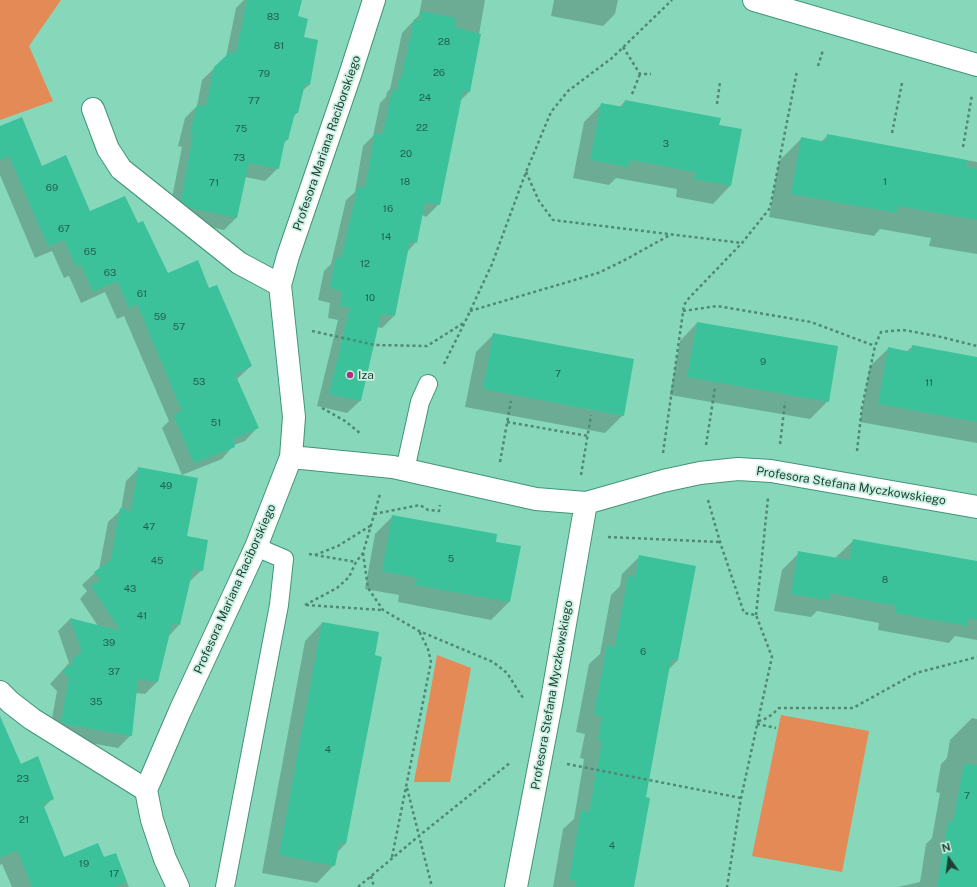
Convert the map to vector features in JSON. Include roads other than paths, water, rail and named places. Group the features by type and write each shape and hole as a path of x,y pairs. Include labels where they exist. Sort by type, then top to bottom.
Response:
{"street":[{"name":"Profesora Mariana Raciborskiego","path":"146,790 180,711 256,547 292,457 294,417 280,285 288,256 374,0"},
{"path":"754,0 977,65"},
{"path":"93,109 108,149 121,169 239,263 280,285"},
{"name":"Profesora Stefana Myczkowskiego","path":"292,457 399,468 536,499 586,503 662,481 704,472 738,469 774,471 977,507"},
{"name":"Profesora Stefana Myczkowskiego","path":"516,887 586,503"},
{"path":"0,692 32,719 146,790 152,820 178,887"}],"lane":[{"path":"399,468 420,402 428,384"},
{"path":"225,887 279,605 284,559 256,547"}],"place":[{"name":"Iza","path":"350,375"}]}
